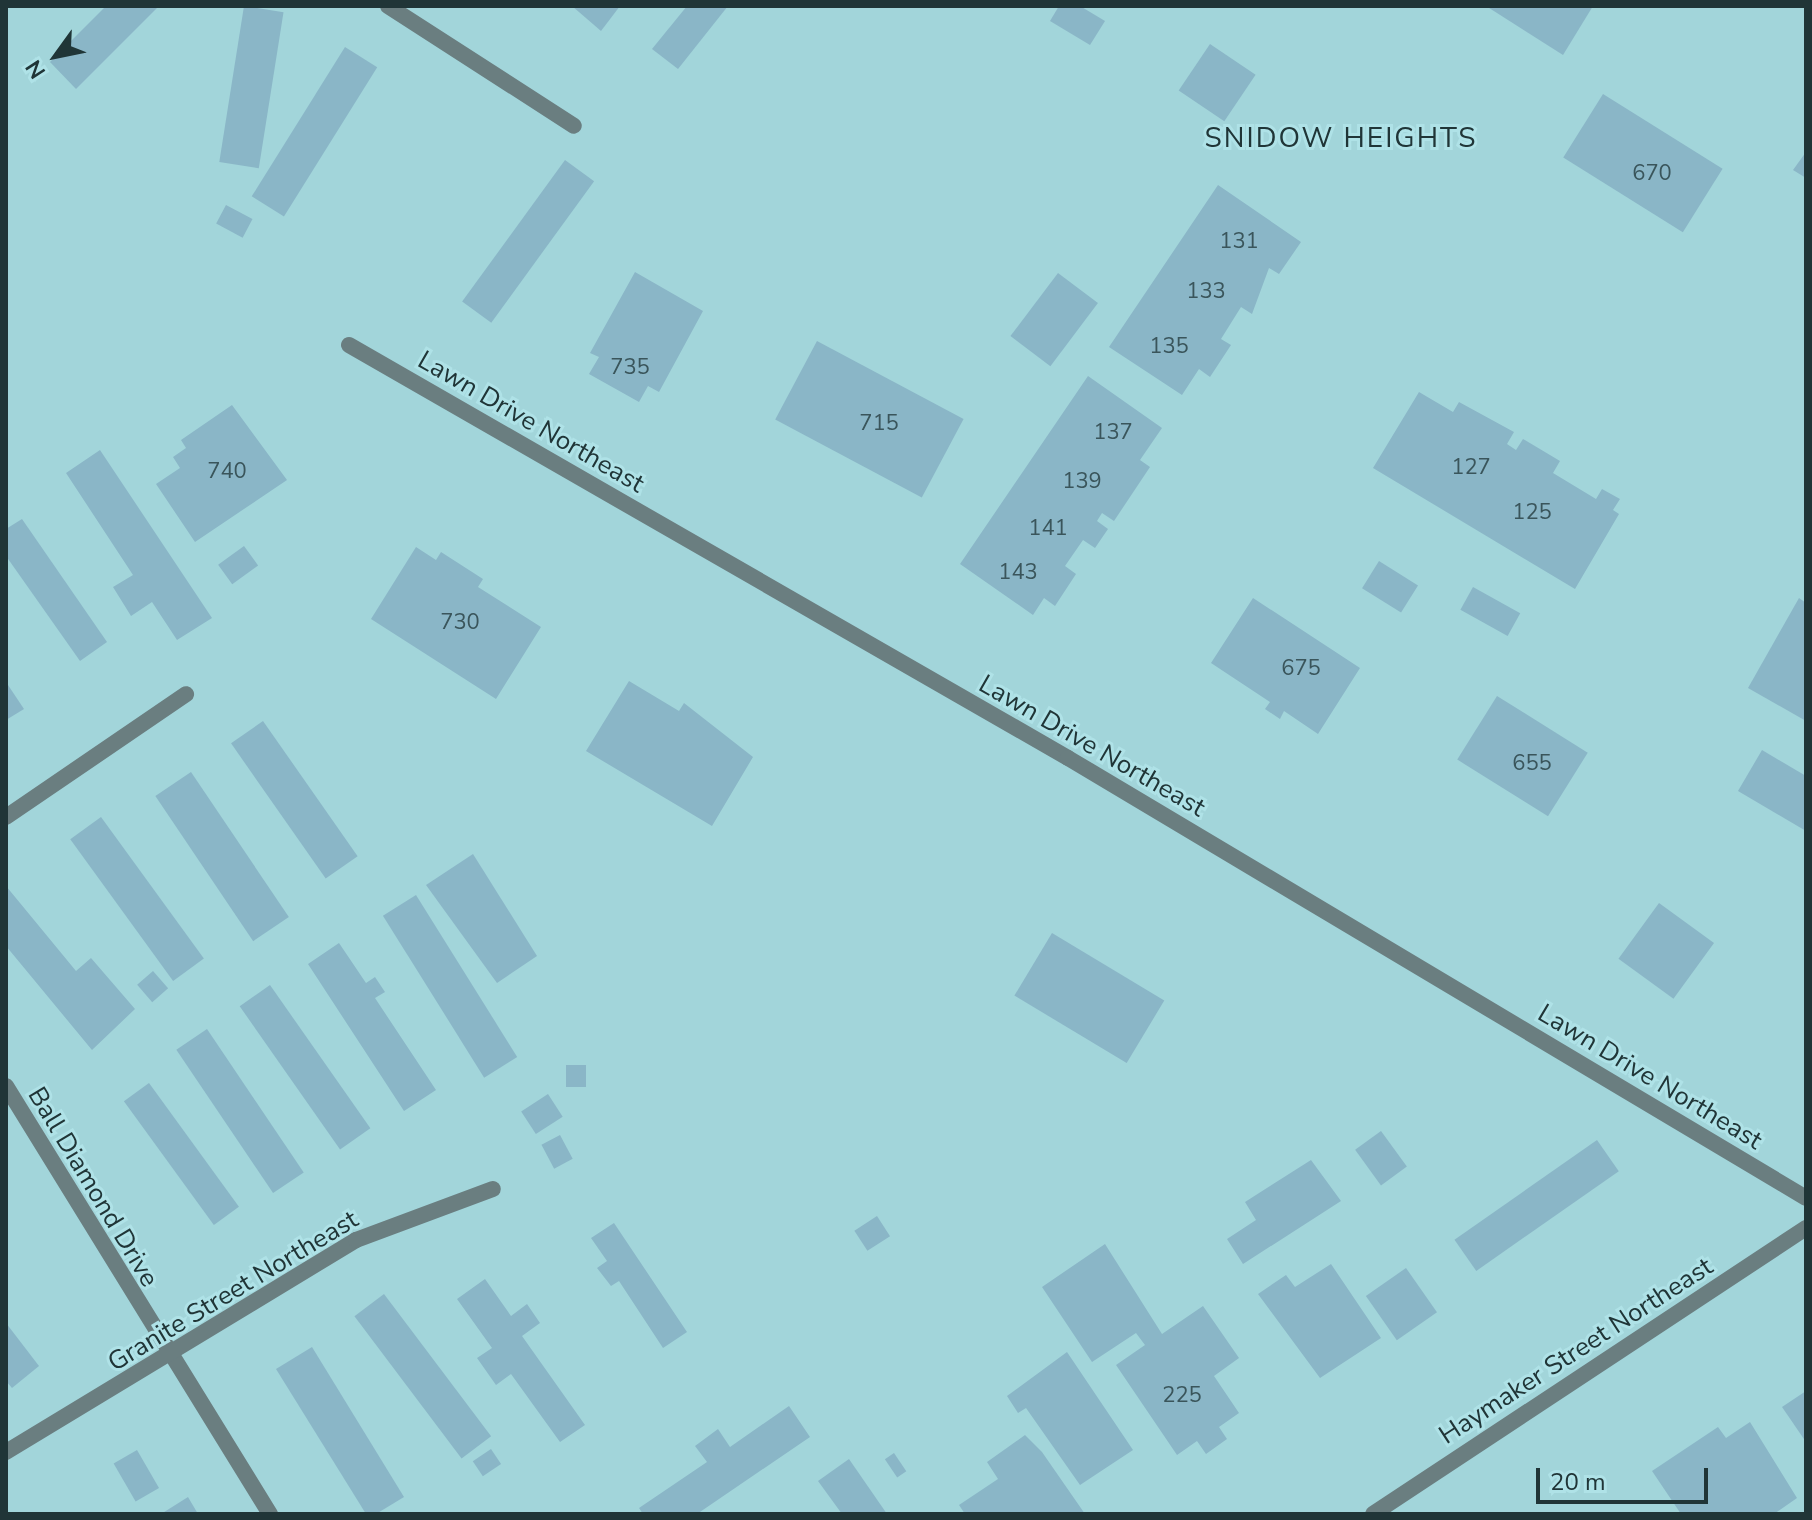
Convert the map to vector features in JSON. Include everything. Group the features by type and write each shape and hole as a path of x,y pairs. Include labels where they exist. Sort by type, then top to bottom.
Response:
{"street":[{"path":"388,6 574,126"},
{"name":"Lawn Drive Northeast","path":"349,345 1068,758 1806,1198"},
{"path":"6,817 186,694"},
{"name":"Ball Diamond Drive","path":"6,1086 170,1358 270,1514"},
{"name":"Granite Street Northeast","path":"6,1452 170,1358 356,1240 493,1189"},
{"name":"Haymaker Street Northeast","path":"1373,1514 1806,1228"}],"building":[{"path":"106,6 159,6 76,89 50,62"},
{"path":"244,6 284,12 259,168 219,162"},
{"path":"572,6 620,6 601,31"},
{"path":"687,6 728,6 678,69 652,49"},
{"path":"1059,6 1080,6 1105,21 1090,45 1050,21"},
{"path":"1486,6 1593,6 1563,55"},
{"path":"1210,44 1256,75 1224,121 1179,90"},
{"path":"345,47 377,67 284,216 252,196"},
{"path":"1603,94 1723,169 1683,232 1563,158"},
{"path":"1806,152 1806,178 1793,170"},
{"path":"565,160 594,181 491,323 462,302"},
{"path":"1218,185 1301,242 1279,274 1269,268 1252,314 1241,307 1221,339 1231,345 1210,377 1199,369 1182,395 1109,347"},
{"path":"226,205 252,219 243,238 216,224"},
{"path":"635,272 703,311 659,392 648,386 639,402 589,374 599,357 590,353"},
{"path":"1058,273 1098,303 1050,366 1010,336"},
{"path":"817,341 964,419 922,498 775,420"},
{"path":"1088,376 1162,428 1140,460 1150,467 1114,521 1102,513 1097,521 1108,529 1095,548 1083,540 1065,566 1076,574 1055,606 1044,598 1033,615 960,564"},
{"path":"1419,392 1453,412 1459,402 1514,432 1507,444 1516,450 1523,439 1560,461 1553,473 1596,499 1602,489 1620,499 1613,510 1619,514 1575,589 1373,468"},
{"path":"232,405 287,480 195,542 156,484 180,468 173,457 186,448 181,440"},
{"path":"100,450 212,618 177,640 152,602 131,616 113,587 133,575 66,473"},
{"path":"22,519 107,642 80,661 6,556 6,529"},
{"path":"244,546 258,565 232,584 218,565"},
{"path":"416,547 436,560 441,552 483,579 478,587 541,627 496,699 371,619"},
{"path":"1379,561 1418,585 1401,613 1362,588"},
{"path":"1473,587 1520,613 1508,636 1460,610"},
{"path":"1253,598 1360,668 1318,734 1284,711 1280,719 1265,709 1270,702 1211,663"},
{"path":"1799,598 1806,603 1806,721 1748,688"},
{"path":"629,681 679,711 684,703 753,757 712,826 586,751"},
{"path":"6,682 24,709 6,720"},
{"path":"1497,696 1588,753 1548,816 1457,760"},
{"path":"263,721 358,856 326,879 231,743"},
{"path":"1762,750 1806,776 1806,831 1738,791"},
{"path":"191,772 289,917 253,941 155,796"},
{"path":"101,817 204,959 173,981 70,839"},
{"path":"473,854 537,956 497,983 426,885"},
{"path":"6,886 76,971 91,958 135,1009 92,1050 6,946"},
{"path":"416,895 517,1057 484,1078 383,916"},
{"path":"1659,903 1714,943 1673,999 1618,959"},
{"path":"1052,933 1164,1000 1127,1063 1014,996"},
{"path":"339,943 366,983 375,977 385,992 375,998 436,1090 404,1111 308,964"},
{"path":"153,971 168,988 152,1002 137,985"},
{"path":"270,985 370,1128 340,1150 240,1006"},
{"path":"207,1029 304,1172 273,1193 176,1050"},
{"path":"566,1065 586,1065 586,1087 566,1087"},
{"path":"149,1083 239,1207 214,1225 124,1101"},
{"path":"548,1094 563,1117 536,1134 521,1111"},
{"path":"1381,1131 1407,1167 1381,1185 1355,1150"},
{"path":"560,1135 573,1159 554,1169 541,1145"},
{"path":"1597,1140 1619,1171 1476,1271 1454,1240"},
{"path":"1311,1160 1341,1201 1243,1264 1227,1239 1256,1220 1245,1202"},
{"path":"877,1216 890,1236 867,1251 854,1231"},
{"path":"614,1223 687,1332 663,1348 619,1281 611,1286 597,1268 607,1261 591,1238"},
{"path":"1105,1244 1162,1334 1203,1306 1239,1358 1214,1376 1239,1413 1219,1427 1227,1439 1206,1454 1197,1441 1177,1455 1116,1365 1145,1345 1136,1333 1092,1362 1042,1287"},
{"path":"1331,1264 1381,1338 1320,1378 1258,1294 1286,1275 1295,1287"},
{"path":"1406,1268 1437,1312 1397,1340 1366,1296"},
{"path":"485,1279 511,1316 527,1304 540,1323 522,1336 585,1425 560,1442 511,1374 496,1385 477,1358 492,1348 457,1299"},
{"path":"384,1294 491,1436 462,1458 354,1316"},
{"path":"6,1323 39,1366 12,1388 6,1381"},
{"path":"312,1347 404,1497 376,1514 366,1514 276,1369"},
{"path":"1067,1352 1133,1450 1080,1485 1026,1408 1018,1413 1007,1396"},
{"path":"1806,1391 1806,1442 1782,1407"},
{"path":"789,1406 810,1437 697,1514 643,1514 639,1508 707,1462 695,1446 718,1429 730,1447"},
{"path":"1750,1422 1797,1498 1774,1514 1681,1514 1652,1471 1718,1427 1726,1438"},
{"path":"1025,1435 1042,1452 1085,1514 965,1514 959,1505 998,1479 987,1462"},
{"path":"491,1449 501,1464 483,1476 473,1461"},
{"path":"137,1450 159,1488 136,1502 114,1464"},
{"path":"894,1453 906,1471 897,1477 885,1459"},
{"path":"849,1459 887,1514 842,1514 818,1481"},
{"path":"188,1497 198,1514 161,1514"}],"district":[{"name":"SNIDOW HEIGHTS","path":"1341,138"}]}
